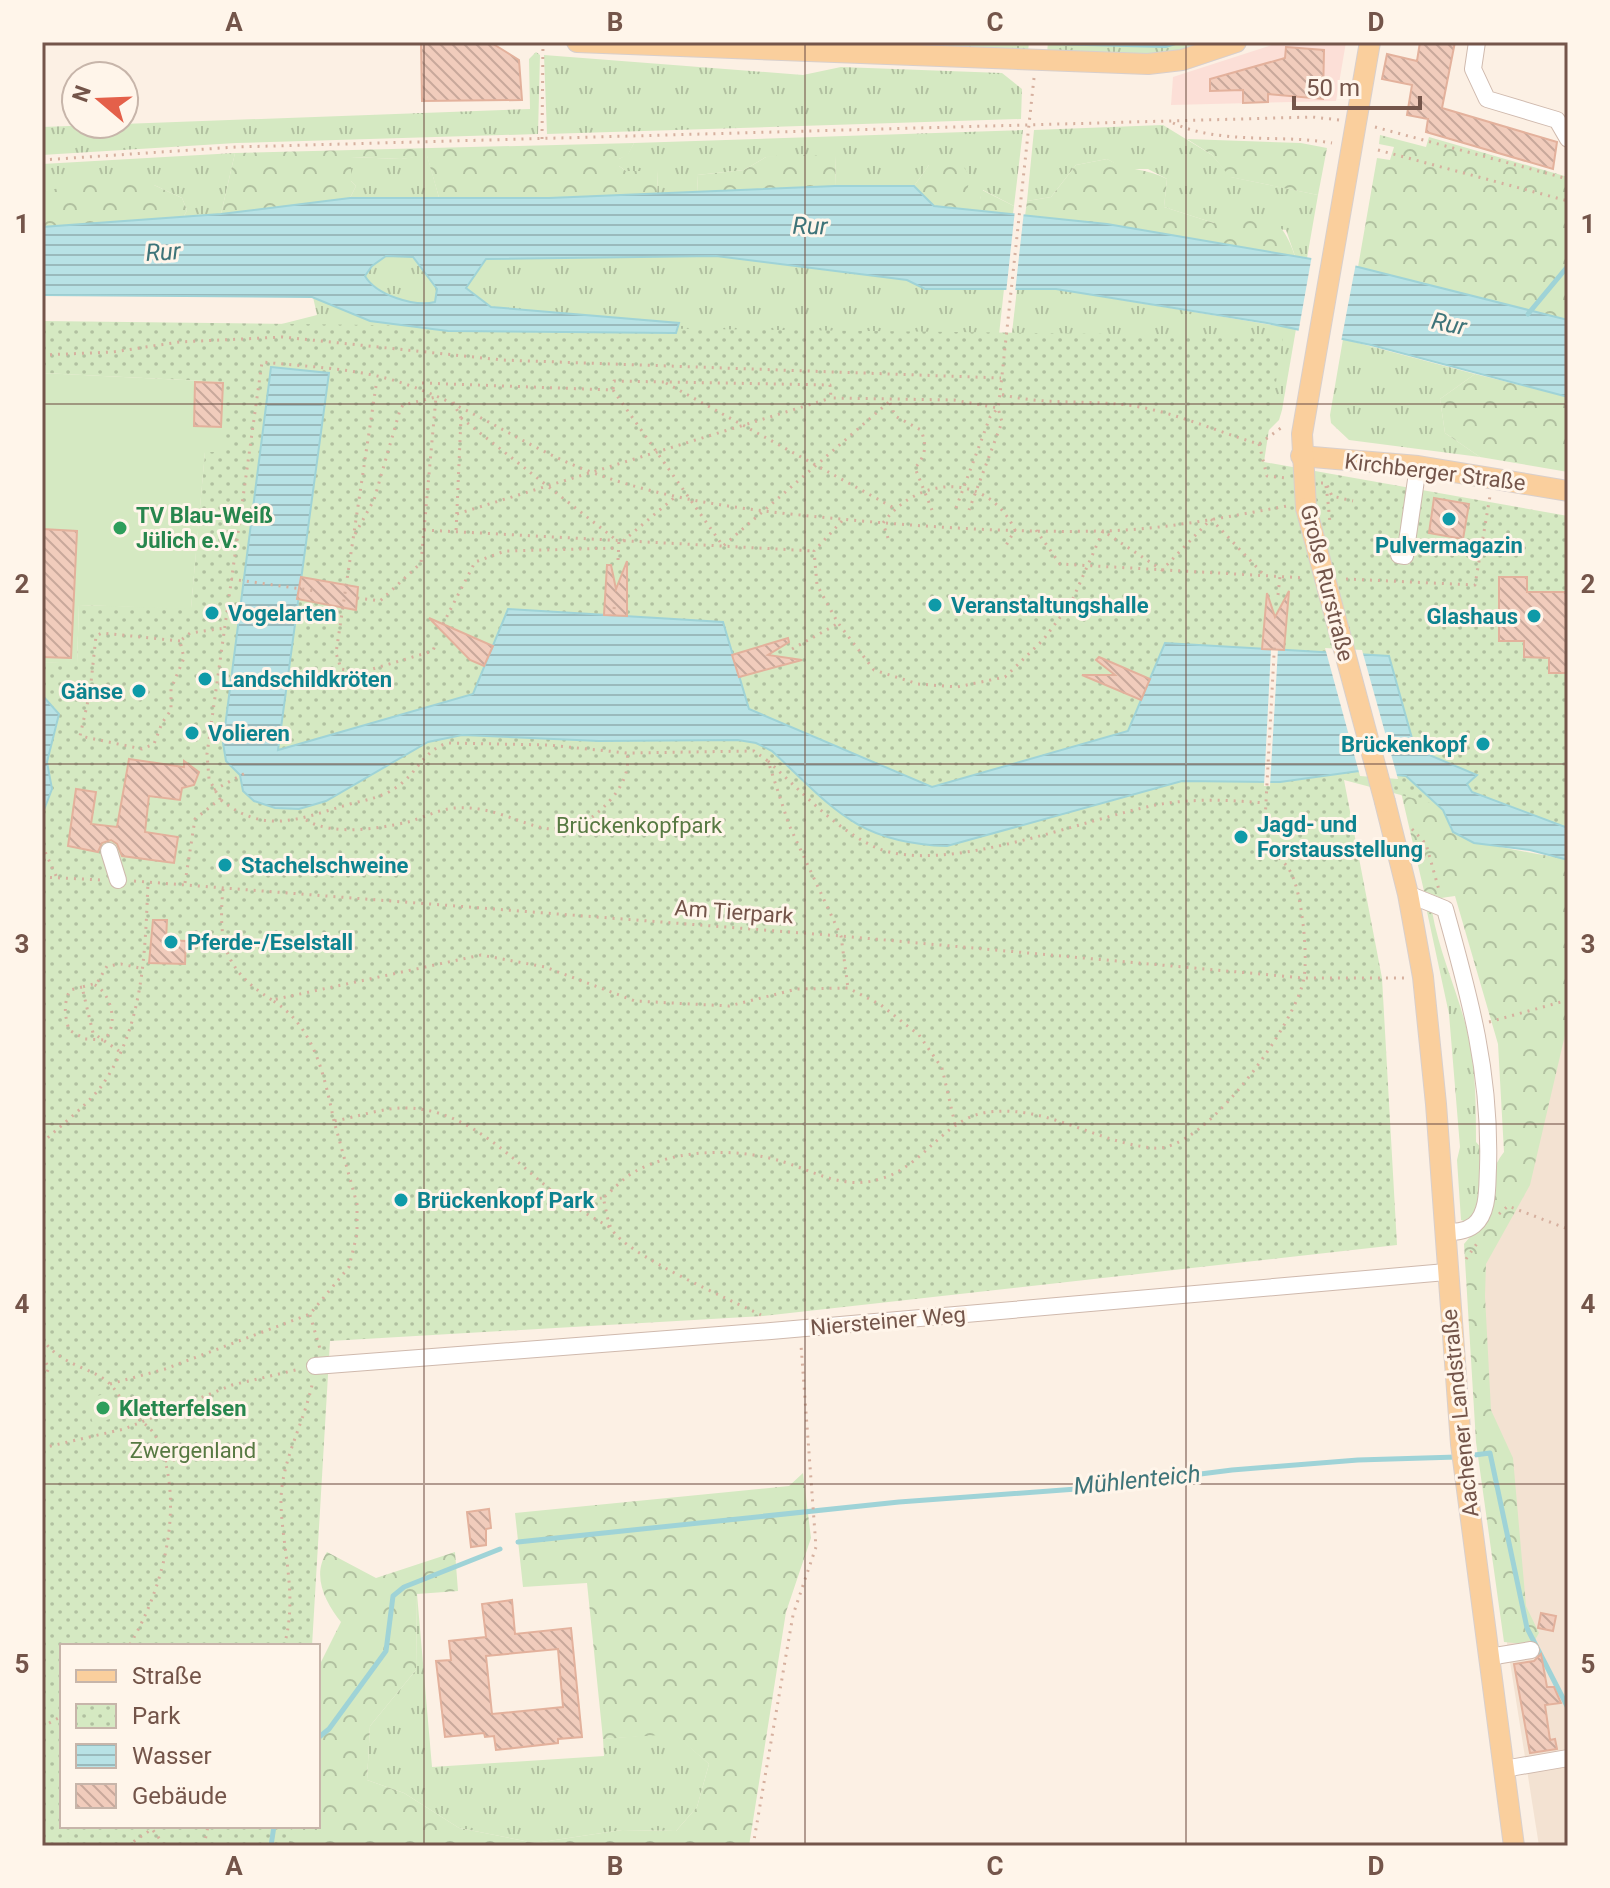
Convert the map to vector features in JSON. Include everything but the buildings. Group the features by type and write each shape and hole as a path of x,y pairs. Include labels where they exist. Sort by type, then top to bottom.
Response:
{"main road":[{"path":"577,42 1166,63 1236,42"},
{"name":"Große Rurstraße","path":"1370,42 1302,434 1301,456 1306,506 1408,894 1423,977"},
{"name":"Kirchberger Straße","path":"1301,456 1418,466 1493,476 1568,491"},
{"name":"Aachener Landstraße","path":"1423,977 1436,1104 1444,1232 1455,1268 1463,1469 1514,1846"}],"street":[{"path":"1477,42 1473,69 1487,99 1557,120 1568,139"},
{"path":"1399,555 1405,556 1418,466"},
{"path":"109,851 118,880"},
{"path":"1408,894 1445,909 1477,1025 1489,1127 1487,1195 1483,1213 1475,1225 1463,1231 1444,1232"},
{"name":"Niersteiner Weg","path":"322,1365 800,1329 1455,1268"},
{"path":"1489,1657 1531,1650"},
{"path":"1504,1769 1568,1758"}],"path":[{"path":"542,139 543,42"},
{"path":"969,510 1002,422 998,408 1035,60"},
{"path":"42,160 236,147 1312,117 1358,123 1568,179"},
{"path":"1170,122 1196,134 1297,137 1332,143"},
{"path":"1378,150 1568,201"},
{"path":"42,355 113,352 179,342 283,337 502,360 1001,378"},
{"path":"1265,803 1211,799 1158,804 956,854 908,855 879,849 851,833 754,751 627,753 548,745 447,743 433,748 402,783 377,799 306,820 254,819 239,814 214,790 209,779 207,754 262,362 404,383 453,402 515,438 591,472 675,496 762,512 883,523 1103,531 1306,506"},
{"path":"723,546 660,452 613,390 614,381 830,385 831,398"},
{"path":"662,381 894,508"},
{"path":"422,383 613,390"},
{"path":"376,386 336,653 341,669 359,673 433,651 435,645"},
{"path":"1000,394 1024,401 1100,403 1158,411 1259,444"},
{"path":"357,598 380,601 421,563 436,397"},
{"path":"355,534 374,500 400,410 403,405 436,397"},
{"path":"457,514 831,398 954,400 998,408"},
{"path":"723,546 889,400"},
{"path":"889,400 895,416 921,430 926,443 923,459 915,468 932,510"},
{"path":"453,402 461,418 620,541"},
{"path":"956,508 990,417 998,408"},
{"path":"456,532 461,418"},
{"path":"1259,444 1276,432"},
{"path":"1259,444 1267,476 1303,480"},
{"path":"1339,579 1475,585 1493,476"},
{"path":"1326,483 1328,502"},
{"path":"883,523 894,508 922,490 948,486 976,493 1005,511 1015,530"},
{"path":"618,560 620,541 675,496"},
{"path":"1336,497 1353,501"},
{"path":"843,519 814,551 817,585 838,623 874,670 903,680 957,687 1005,677 1043,640 1071,603 1103,531"},
{"path":"1162,570 1211,519"},
{"path":"1211,519 1264,575"},
{"path":"883,523 888,538"},
{"path":"424,530 814,551"},
{"path":"1004,549 1015,530"},
{"path":"1036,530 1060,564 1309,578"},
{"path":"1103,531 1162,570"},
{"path":"443,624 475,562 505,551 619,548"},
{"path":"1278,595 1280,576"},
{"path":"233,580 316,591"},
{"path":"614,609 615,602"},
{"path":"792,649 838,623"},
{"path":"180,641 184,658 171,689 171,710 154,744 142,749 80,736 90,692 96,636 102,633 180,641 190,633 225,628"},
{"path":"566,1202 603,1198 635,1171 681,1156 729,1152 782,1161 835,1182 883,1179 925,1155 955,1124 988,1112 1037,1113 1105,1138 1157,1149 1201,1130 1241,1086 1277,1037 1304,978 1296,883 1288,867 1270,852 1264,839 1275,636"},
{"path":"306,820 320,828 375,826 406,822 453,808 493,814 555,831 576,828 596,816 618,790 626,773 627,753"},
{"path":"768,761 768,772 789,825 841,936 848,988"},
{"path":"214,790 249,771"},
{"path":"185,883 195,819 220,799"},
{"path":"1408,825 1426,844 1445,909"},
{"path":"42,845 57,878"},
{"name":"Am Tierpark","path":"42,877 185,883 841,936 1304,978 1423,977"},
{"path":"42,1143 100,1088 138,1005 144,969 148,882"},
{"path":"110,1384 165,1369 310,1314 349,1267 357,1234 357,1204 320,1058 290,1011 252,987 225,950 220,928 223,888"},
{"path":"272,1000 481,955 545,967 635,1001 729,1006 797,989 848,988 881,1005 919,1035 942,1068 955,1124"},
{"path":"104,1040 85,1039 69,1030 66,997 70,990 93,984 112,965 144,969"},
{"path":"93,984 107,996 113,1023 104,1040"},
{"path":"82,987 93,1033 119,1051"},
{"path":"1477,1025 1568,1000"},
{"path":"334,1121 405,1108 440,1112 516,1158 566,1202 611,1228"},
{"path":"603,1198 611,1228 619,1239 681,1276 763,1316 771,1331"},
{"path":"1493,1221 1508,1206 1568,1229"},
{"path":"1455,1268 1479,1239"},
{"path":"284,1644 291,1590 281,1504 286,1460 322,1365 321,1345 310,1314"},
{"path":"753,1846 793,1615 816,1547 800,1329"},
{"path":"42,1339 70,1366 110,1384 132,1413 147,1421 165,1461 170,1509 163,1564 143,1623 130,1644"},
{"path":"42,1381 49,1368 44,1358 53,1350"},
{"path":"42,1448 79,1442 147,1421 232,1385 322,1365"},
{"path":"165,1461 188,1458 199,1450"},
{"path":"42,1727 60,1717"},
{"path":"127,1846 152,1829 165,1846"}],"shaded area":[{"path":"1281,42 1346,42 1336,101 1171,105 1173,77"},
{"path":"1568,1016 1568,1846 1539,1846 1504,1624 1477,1265"}],"green space":[{"path":"767,42 1029,42 1028,52"},
{"path":"1048,42 1209,42 1158,55 1047,53"},
{"path":"536,52 540,55 538,134 236,143 42,155 42,127 60,126 60,140 140,140 140,123 530,109 529,59"},
{"path":"544,55 803,75 841,67 1002,73 1022,89 1021,119 547,134"},
{"path":"1163,125 1212,155 1231,177 1318,195 1307,258 1295,256 1286,230 1214,223 1164,207 1167,179 1148,169 1125,169 1107,159 1076,165 1051,197 1027,201 1034,130"},
{"path":"1023,130 1014,206 983,190 980,199 962,199 929,165 914,186 835,186 836,156 766,157 744,170 697,175 698,193 657,194 658,171 626,171 619,166 619,159 628,154 634,143"},
{"path":"1380,135 1426,147 1429,137 1568,177 1568,320 1358,267 1377,158 1390,160 1394,147 1379,144"},
{"path":"1187,139 1301,143 1327,148 1318,195 1230,177 1212,155"},
{"path":"634,143 628,155 619,159 619,166 626,171 658,171 657,194 440,201 427,156 401,159 351,157 351,181 356,186 350,198 221,214 235,153"},
{"path":"235,153 221,214 183,218 187,210 182,198 154,185 42,191 42,164"},
{"path":"427,155 440,201 350,198 356,186 351,181 351,157 401,159"},
{"path":"836,156 835,186 698,193 697,175 744,170 766,157"},
{"path":"946,157 960,163 967,173 967,192 963,199 980,199 982,190 1014,206 1013,214 934,206 914,186 929,165"},
{"path":"1107,159 1167,179 1164,207 1214,223 1229,210 1272,220 1279,225 1295,256 1107,224 1025,216 1027,201 1051,197 1076,165"},
{"path":"125,178 154,185 182,198 187,210 183,218 42,227 42,191"},
{"path":"386,256 413,257 438,289 434,303 396,298 370,282 365,276 372,266"},
{"path":"716,256 907,280 925,289 1004,289 996,362 258,330 317,315 313,297 370,321 491,307 466,288 486,259"},
{"path":"1017,289 1056,289 1296,329 1279,420 1267,432 1006,385"},
{"name":"Brückenkopfpark","path":"42,321 1283,336 1264,462 1568,516 1568,839 1344,780 1382,978 1397,1245 763,1316 330,1341 312,1644 60,1644 60,1828 292,1828 288,1846 42,1846 42,662 77,663 79,605 191,608 205,451 224,452 225,382 42,373"},
{"path":"1343,339 1475,374 1440,399 1445,433 1480,457 1349,440 1331,423 1330,415"},
{"name":"TV Blau-Weiß Jülich e.V.","path":"42,373 225,382 225,452 205,452 191,609 79,605 77,664 42,662"},
{"path":"1475,374 1568,397 1568,472 1480,457 1445,433 1440,399"},
{"path":"1397,775 1430,796 1441,807 1452,831 1459,836 1568,860 1568,1022 1530,1185 1486,1264 1491,1410 1513,1458 1526,1606 1539,1633 1532,1645 1504,1642 1476,1442 1464,1244 1478,1222 1492,1175 1504,1152 1498,1044 1455,896 1441,898 1424,891"},
{"path":"1426,907 1432,911 1467,1030 1474,1072 1476,1142 1485,1152 1480,1211 1466,1222 1461,1220 1457,1160 1460,1147 1449,1014"},
{"name":"Kletterfelsen","path":"112,1391 120,1416 93,1424 86,1400"},
{"path":"803,1473 811,1538 786,1612 749,1846 233,1846 239,1828 320,1828 320,1664 341,1622 326,1598 320,1580 322,1561 327,1552 376,1578 455,1552 458,1591 417,1594 416,1670 370,1726 367,1780 404,1793 459,1828 535,1843 622,1830 676,1831 697,1807 709,1764 674,1734 603,1739 587,1583 523,1587 515,1513 789,1486"},
{"path":"417,1594 432,1767 604,1756 603,1739 674,1733 709,1764 697,1807 676,1831 622,1830 535,1843 459,1828 404,1793 367,1780 370,1726 416,1670"}],"water":[{"path":"961,42 1182,42 1166,47"},
{"name":"Rur","path":"835,186 914,186 934,206 1107,224 1358,267 1568,320 1568,397 1371,345 1267,323 1056,289 925,289 907,280 716,256 486,259 466,288 491,307 679,323 676,333 448,331 370,321 312,297 42,295 42,227 221,214 350,198 549,198","holes":["386,256 413,257 437,289 435,302 417,303 396,298 378,289 365,276 372,266"]},
{"path":"271,367 329,373 278,750 473,694 508,609 723,622 749,709 932,787 1128,731 1165,643 1389,656 1415,749 1477,775 1467,784 1472,792 1568,828 1568,860 1530,850 1474,843 1453,832 1443,810 1406,776 1359,771 1280,782 1182,781 947,846 916,843 868,830 830,805 772,751 756,743 738,740 599,741 462,735 428,742 326,801 299,809 275,808 254,801 243,791 240,775 226,761 223,743"},
{"path":"42,695 59,714 47,762 52,789 42,815"}],"pier":[{"path":"1015,210 1024,211 1015,293 1006,293"},
{"path":"1312,255 1356,263 1341,342 1298,334"},
{"path":"1325,648 1362,650 1398,779 1360,776"},
{"path":"1271,649 1278,649 1270,786 1264,786"}],"waterway":[{"path":"1528,314 1568,266"},
{"name":"Mühlenteich","path":"1467,1456 1490,1453 1527,1628 1568,1708"},
{"name":"Mühlenteich","path":"518,1542 899,1502 1090,1488 1232,1470 1358,1460 1457,1457"},
{"name":"Mühlenteich","path":"320,1736 329,1729 386,1651 393,1596 404,1587 500,1549"},
{"name":"Mühlenteich","path":"271,1846 274,1828"}],"place":[{"name":"Pulvermagazin","path":"1449,519"},
{"name":"TV Blau-Weiß Jülich e.V.","path":"120,528"},
{"name":"Veranstaltungshalle","path":"935,605"},
{"name":"Vogelarten","path":"212,613"},
{"name":"Glashaus","path":"1534,616"},
{"name":"Landschildkröten","path":"205,679"},
{"name":"Gänse","path":"139,691"},
{"name":"Volieren","path":"192,733"},
{"name":"Brückenkopf","path":"1483,744"},
{"name":"Jagd- und Forstausstellung","path":"1241,837"},
{"name":"Stachelschweine","path":"225,865"},
{"name":"Pferde-/Eselstall","path":"171,942"},
{"name":"Brückenkopf Park","path":"401,1200"},
{"name":"Kletterfelsen","path":"103,1408"}],"park label":[{"name":"Zwergenland","path":"193,1450"}]}
